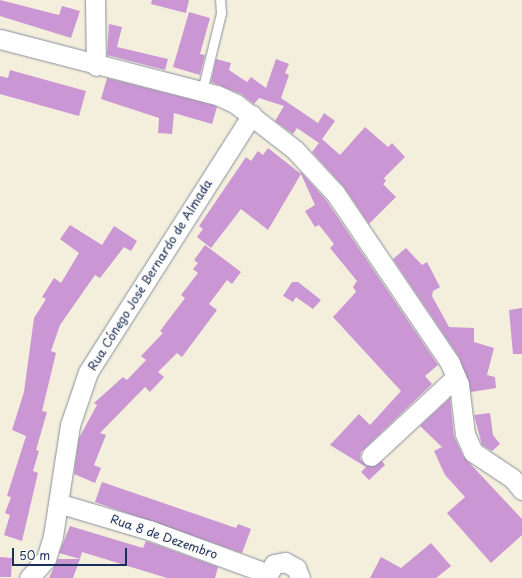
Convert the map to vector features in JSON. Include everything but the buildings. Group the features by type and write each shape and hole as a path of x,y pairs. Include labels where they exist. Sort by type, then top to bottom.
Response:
{"street":[{"path":"94,0 96,66"},
{"path":"0,39 96,66 202,91 236,104 252,115 294,150 335,193 456,377 469,446 479,459 512,478 522,490"},
{"name":"Rua Cónego José Bernardo de Almada","path":"29,578 46,559 61,504 70,426 88,372 252,115"},
{"path":"371,456 456,377"},
{"name":"Rua 8 de Dezembro","path":"61,504 149,530 266,575 274,564 285,562 296,568 300,578"}],"lane":[{"path":"202,91 221,13 220,0"}]}
